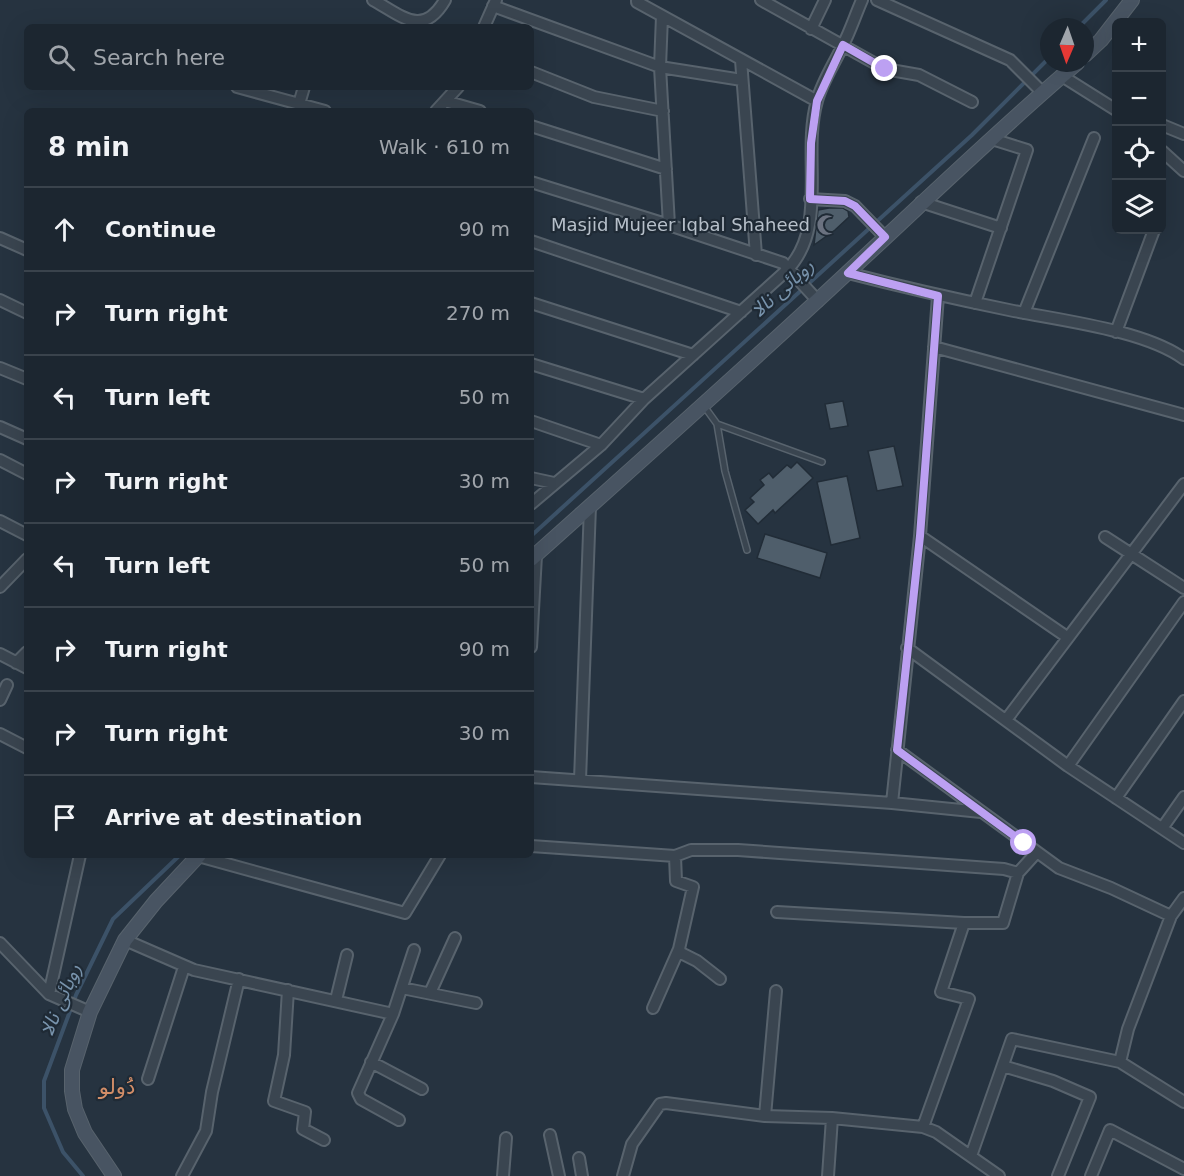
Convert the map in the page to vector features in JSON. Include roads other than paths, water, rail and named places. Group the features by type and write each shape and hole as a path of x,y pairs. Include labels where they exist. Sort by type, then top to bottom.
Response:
{"street":[{"path":"373,0 409,20 423,22 433,17 445,0"},
{"path":"761,0 885,69 919,75 972,102"},
{"path":"811,29 825,0"},
{"path":"534,501 601,445 644,399 791,270 801,253 809,231 811,143 817,101 862,0"},
{"path":"877,0 1010,60 1039,89"},
{"path":"1094,47 1132,0"},
{"path":"636,1 817,101"},
{"path":"485,24 495,3 660,67 742,80"},
{"path":"662,16 660,67 669,225"},
{"path":"741,60 756,255"},
{"path":"534,556 848,273 882,234 992,139 1039,89 1067,72"},
{"path":"534,73 594,97 663,111"},
{"path":"1062,76 1112,107"},
{"path":"248,90 313,108"},
{"path":"298,104 303,90"},
{"path":"439,108 455,90"},
{"path":"445,101 470,108"},
{"path":"1164,126 1184,134"},
{"path":"534,127 666,169"},
{"path":"1024,313 1094,138"},
{"path":"975,303 1027,150 992,139"},
{"path":"1166,156 1184,171"},
{"path":"534,183 783,263 817,299"},
{"path":"810,199 845,201 864,214 882,234"},
{"path":"921,202 1001,228"},
{"path":"1116,332 1153,234"},
{"path":"0,238 24,249"},
{"path":"534,242 741,312"},
{"path":"848,273 938,296 1128,334 1174,351 1184,359"},
{"path":"892,803 920,536 938,296"},
{"path":"0,300 24,312"},
{"path":"534,304 693,355"},
{"path":"934,347 1184,415"},
{"path":"534,365 644,399"},
{"path":"0,368 24,378"},
{"path":"534,422 601,445"},
{"path":"0,427 24,438"},
{"path":"0,460 24,472"},
{"path":"534,479 554,483"},
{"path":"1006,720 1184,484"},
{"path":"580,780 590,506"},
{"path":"0,521 24,533"},
{"path":"920,536 1068,637"},
{"path":"1105,537 1184,588"},
{"path":"0,587 24,562"},
{"path":"1068,766 1184,602"},
{"path":"907,648 1068,766 1184,843"},
{"path":"0,654 24,667"},
{"path":"16,663 24,655"},
{"path":"0,700 7,685"},
{"path":"1116,798 1184,700"},
{"path":"0,734 24,746"},
{"path":"897,750 1059,868 1111,888 1171,916"},
{"path":"534,777 892,803 982,813"},
{"path":"1163,828 1184,797"},
{"path":"534,846 675,856 691,850 738,850 1004,869 1018,873"},
{"path":"777,912 1003,923 1018,873 1037,852"},
{"path":"653,1008 679,949 693,886 676,881 675,856"},
{"path":"54,996 79,858"},
{"path":"114,1176 86,1133 75,1109 72,1091 72,1070 87,1011 124,940 196,858"},
{"path":"205,858 405,913 439,858"},
{"path":"1120,1062 1128,1029 1171,916 1184,898"},
{"path":"922,1127 969,999 941,992 964,922"},
{"path":"430,993 455,938"},
{"path":"124,940 184,967 393,1014"},
{"path":"0,943 54,996 87,1011"},
{"path":"679,949 681,953 697,961 720,979"},
{"path":"399,1120 360,1099 359,1089 393,1014 414,950"},
{"path":"336,1000 347,955"},
{"path":"148,1079 184,967"},
{"path":"182,1176 206,1131 212,1092 239,979"},
{"path":"402,988 476,1003"},
{"path":"288,990 284,1055 274,1101 305,1112 303,1129 324,1140"},
{"path":"765,1116 776,991"},
{"path":"971,1156 1011,1041 1015,1039 1120,1062 1184,1102"},
{"path":"371,1062 422,1089"},
{"path":"1003,1066 1053,1081 1090,1097 1058,1176"},
{"path":"623,1176 632,1144 660,1104 765,1116 832,1118 922,1127 936,1132 999,1176"},
{"path":"828,1176 832,1118"},
{"path":"1091,1176 1110,1130 1184,1169"},
{"path":"550,1135 559,1176"},
{"path":"503,1176 506,1138"},
{"path":"579,1158 582,1176"}],"lane":[{"path":"703,405 717,424 725,471 747,550"},
{"path":"717,424 822,462"}],"waterway":[{"name":"روہائی نالا","path":"1088,18 1106,0"},
{"name":"روہائی نالا","path":"534,533 972,135 1040,67"},
{"name":"روہائی نالا","path":"83,1176 63,1152 44,1108 44,1081 76,995 113,919 177,858"}],"place":[{"name":"Masjid Mujeer Iqbal Shaheed","path":"827,225"}],"district":[{"name":"دُولو","path":"117,1087"}]}
